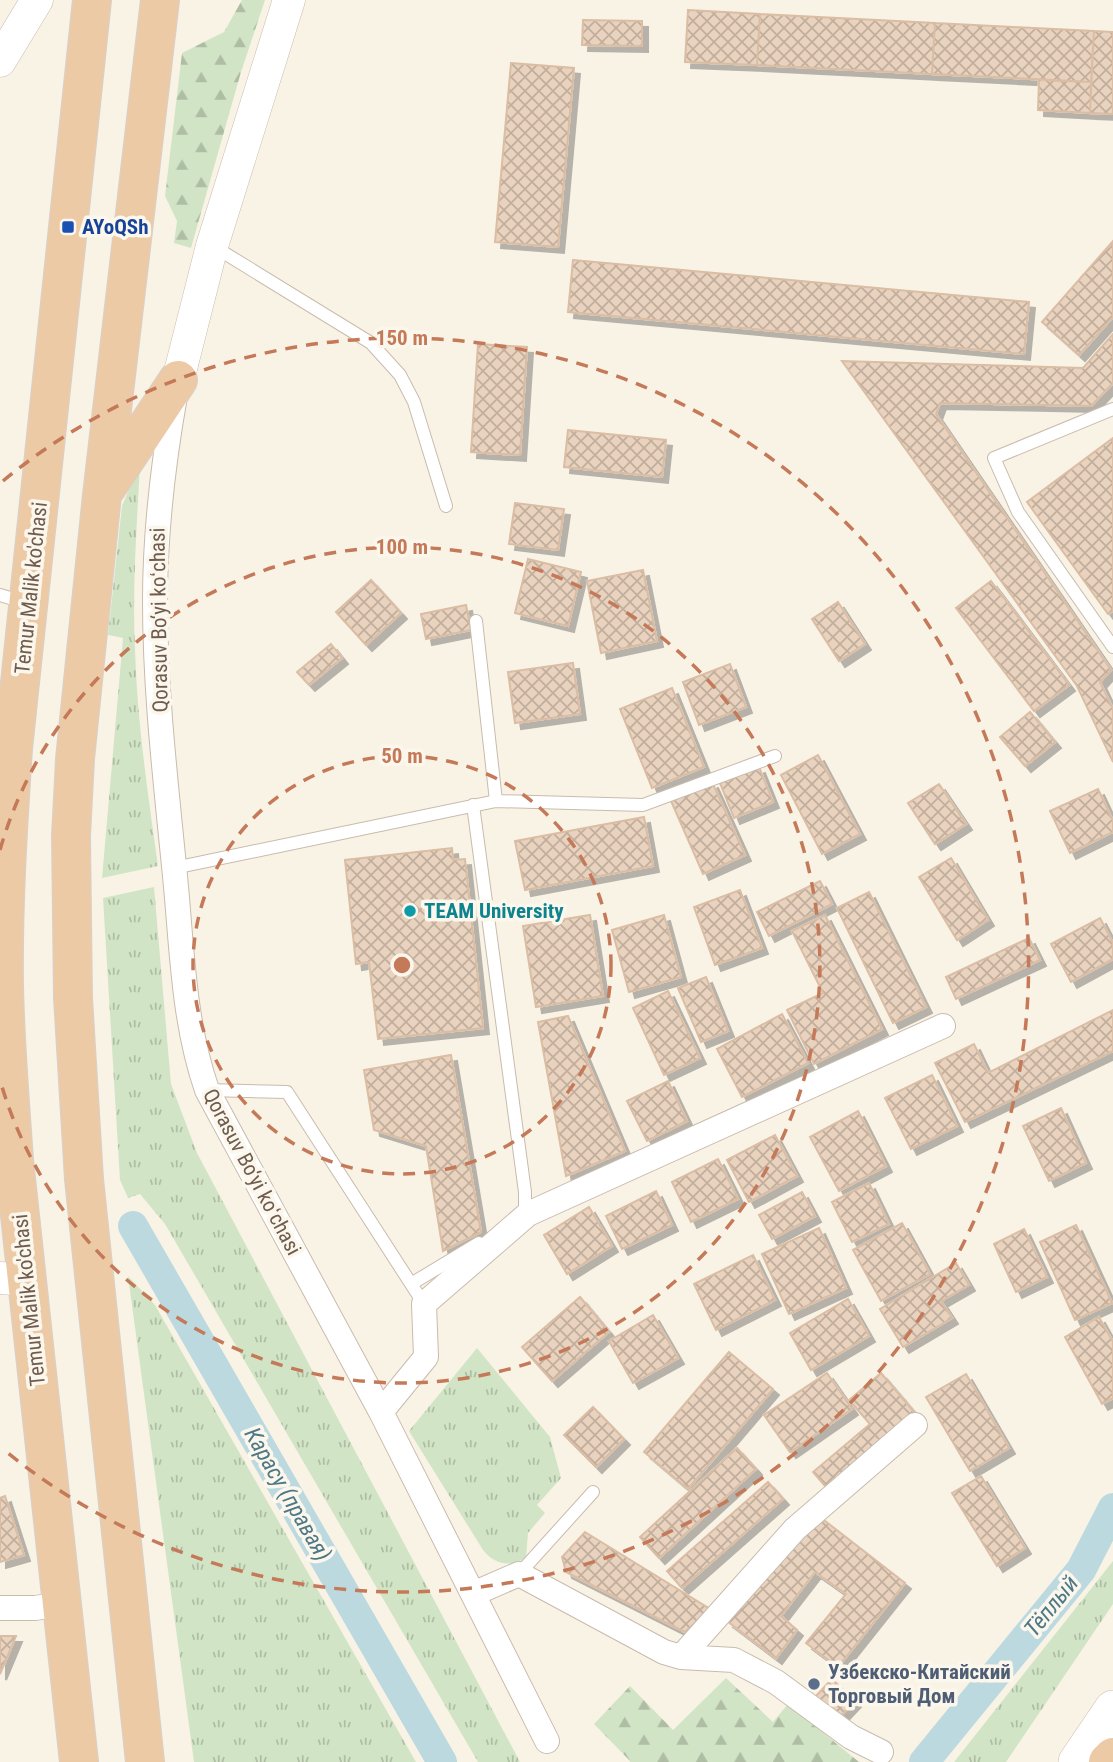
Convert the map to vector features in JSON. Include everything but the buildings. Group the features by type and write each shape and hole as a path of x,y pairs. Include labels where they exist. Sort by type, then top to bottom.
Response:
{"highway":[{"name":"Temur Malik ko'chasi","path":"79,1762 63,1604 13,1279 20,1222 7,1063 4,982 5,892 13,748 15,599 92,0"},
{"path":"145,1762 85,1179 73,998 71,835 75,760 102,495 160,0"},
{"path":"102,495 177,380"},
{"path":"1108,1762 1113,1757"}],"main road":[{"path":"1077,1762 1113,1709"}],"street":[{"path":"0,61 37,0"},
{"path":"177,380 212,246 289,0"},
{"name":"Qorasuv Bo‘yi koʻchasi","path":"177,380 165,451 158,522 155,603 161,743 187,1007 195,1052 207,1090 381,1412 547,1741"},
{"path":"381,1412 426,1357 418,1294 528,1214 943,1026"},
{"path":"681,1657 795,1529 915,1425"},
{"path":"473,1594 519,1574 664,1652 681,1657 734,1660 776,1682 851,1737 881,1752"},
{"path":"0,1608 35,1608 63,1604"}],"lane":[{"path":"212,246 371,343 393,367 414,402 446,506"},
{"path":"1113,409 994,458 1018,512 1113,647"},
{"path":"476,621 496,801"},
{"path":"174,868 496,801 643,804 775,756"},
{"path":"473,805 525,1192 525,1210 528,1214"},
{"path":"207,1090 287,1092 418,1294"},
{"path":"519,1574 593,1492"}],"green space":[{"path":"242,0 265,0 241,72 191,248 174,243 177,221 165,196 182,53 224,32"},
{"path":"140,463 134,579 136,676 158,866 102,878 123,638 108,635 122,506"},
{"path":"154,887 171,1084 197,1153 520,1762 478,1762 165,1224 140,1194 128,1198 120,1180 103,898"},
{"path":"128,1276 155,1305 416,1762 194,1762"},
{"path":"477,1348 550,1437 561,1478 537,1505 545,1513 528,1533 526,1558 514,1563 492,1559 483,1550 409,1431"},
{"path":"1113,1561 1113,1604 1006,1762 954,1762"},
{"path":"726,1678 773,1722 788,1704 859,1762 631,1762 594,1724 630,1686 673,1730"}],"waterway":[{"name":"Карасу (правая)","path":"133,1226 442,1762"},
{"name":"Тёплый","path":"924,1762 1081,1570 1113,1508"}],"place":[{"name":"AYoQSh","path":"68,227"},
{"name":"TEAM University","path":"410,911"},
{"name":"Узбекско-Китайский Торговый Дом","path":"814,1684"}]}
